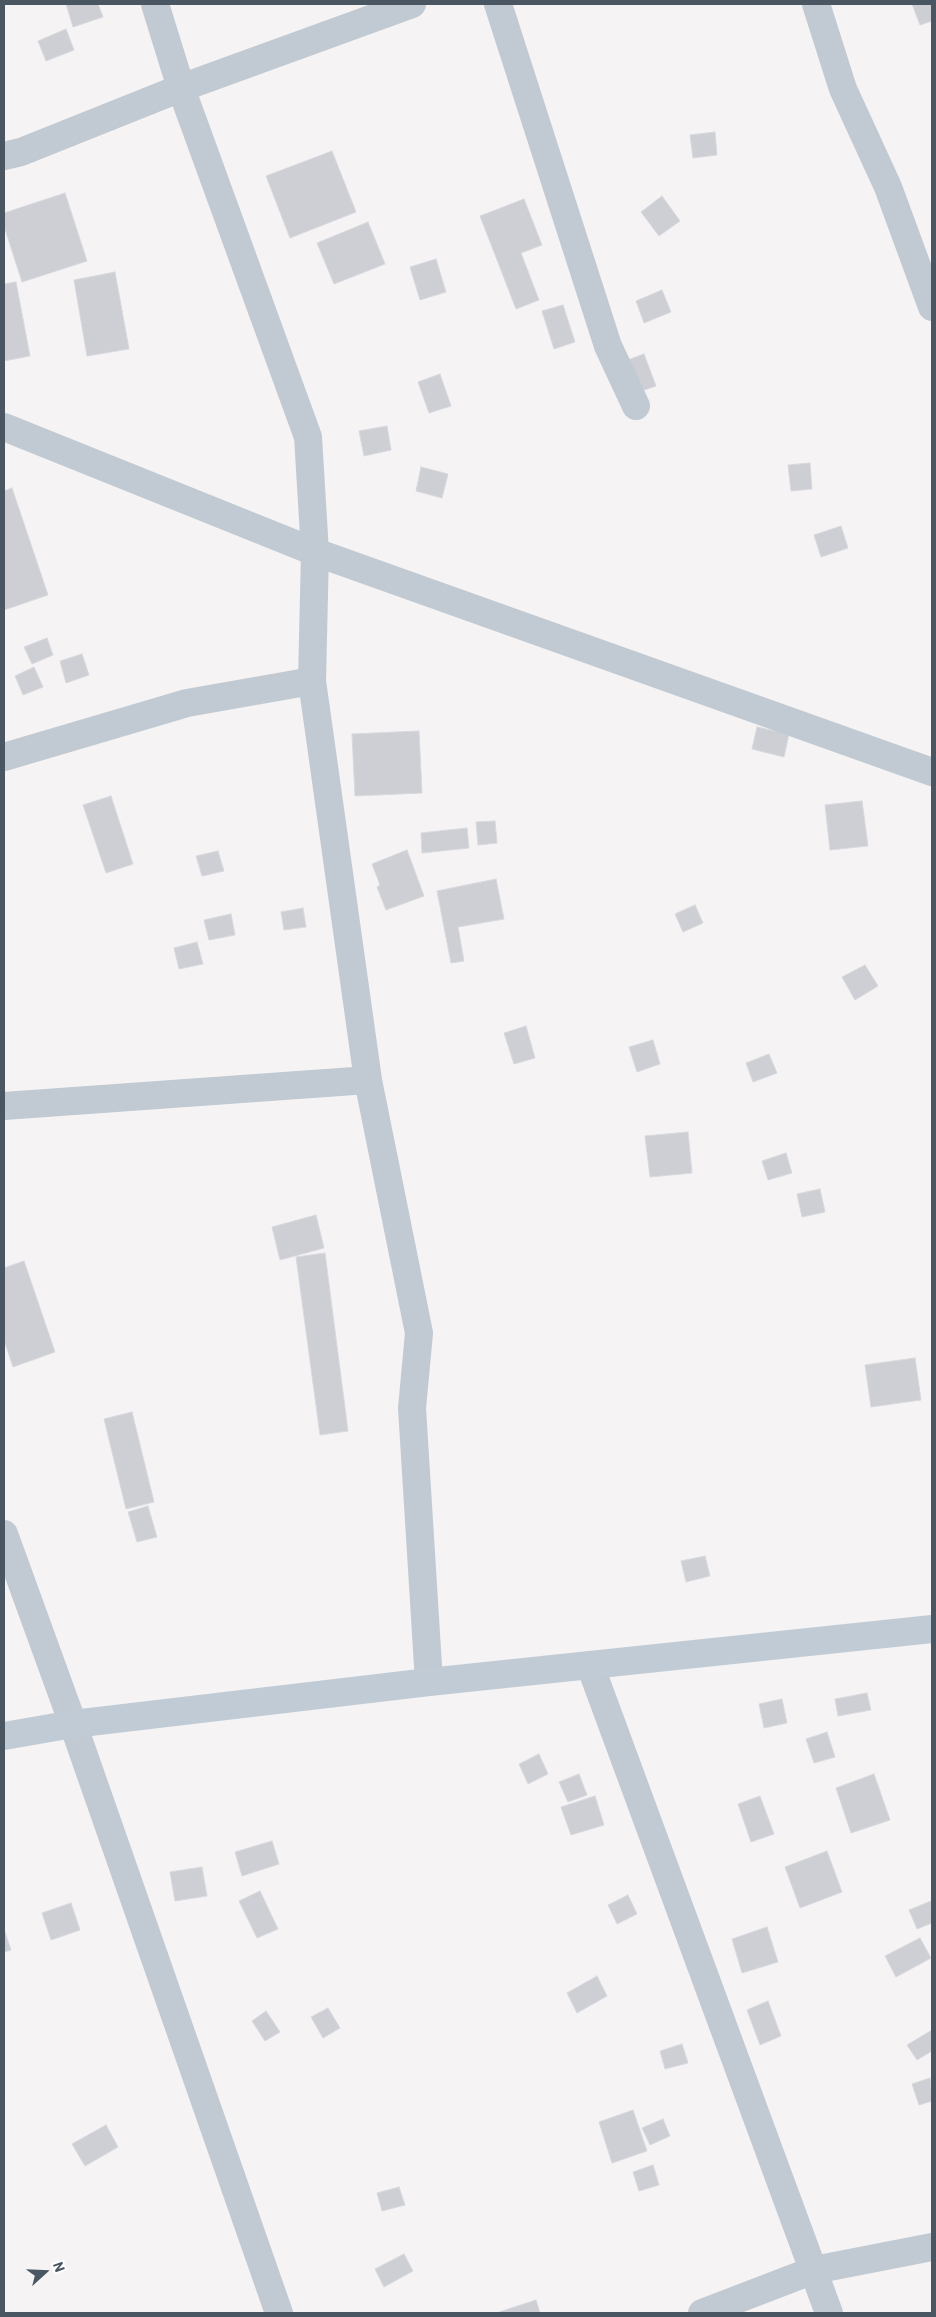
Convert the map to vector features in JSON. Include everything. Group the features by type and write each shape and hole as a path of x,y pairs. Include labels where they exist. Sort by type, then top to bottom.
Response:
{"main road":[{"path":"4,1736 73,1724 429,1682 932,1629"}],"street":[{"path":"155,4 181,88 308,436 315,552 312,680 368,1080 419,1333 412,1408 429,1682"},
{"path":"4,156 21,152 181,88 412,4"},
{"path":"498,4 608,346 636,406"},
{"path":"816,4 843,89 888,187 932,307"},
{"path":"4,427 315,552 932,772"},
{"path":"4,757 187,703 312,680"},
{"path":"4,1106 368,1080"},
{"path":"4,1534 73,1724 280,2313"},
{"path":"590,1665 829,2313"},
{"path":"702,2313 814,2270 932,2246"}],"building":[{"path":"66,4 98,4 103,17 73,27"},
{"path":"912,4 932,4 932,21 920,25"},
{"path":"66,29 74,50 46,61 38,41"},
{"path":"715,132 717,155 693,158 690,135"},
{"path":"332,151 356,212 290,238 266,176"},
{"path":"65,193 87,261 22,282 4,226 4,213"},
{"path":"662,196 680,221 659,236 641,212"},
{"path":"524,199 542,245 521,253 539,300 516,309 480,216"},
{"path":"368,222 385,264 334,284 317,243"},
{"path":"436,259 446,292 420,300 410,267"},
{"path":"115,272 129,349 87,356 74,280"},
{"path":"16,282 30,356 4,361 4,284"},
{"path":"662,290 671,312 644,323 636,301"},
{"path":"563,305 575,342 554,349 542,311"},
{"path":"644,354 656,386 636,393 625,361"},
{"path":"440,374 451,406 429,413 418,382"},
{"path":"387,426 391,450 364,456 359,431"},
{"path":"810,463 812,489 791,491 788,465"},
{"path":"421,467 448,474 442,498 416,491"},
{"path":"12,488 48,595 4,610 4,491"},
{"path":"841,526 848,548 821,557 814,535"},
{"path":"47,638 53,655 32,664 24,647"},
{"path":"82,654 89,675 66,683 60,661"},
{"path":"34,667 43,687 23,695 15,676"},
{"path":"757,727 789,734 784,757 752,749"},
{"path":"419,731 422,793 355,796 352,734"},
{"path":"111,796 133,864 106,873 83,805"},
{"path":"862,801 868,846 830,850 825,805"},
{"path":"495,821 497,843 478,845 476,822"},
{"path":"467,828 469,848 422,853 421,833"},
{"path":"407,850 424,896 386,910 377,887 380,885 372,864"},
{"path":"218,851 224,871 202,876 196,856"},
{"path":"496,879 504,919 458,927 464,961 451,963 437,891"},
{"path":"695,905 703,923 683,932 675,914"},
{"path":"303,908 306,927 284,930 281,912"},
{"path":"231,914 235,935 209,940 204,920"},
{"path":"197,942 203,964 179,969 174,948"},
{"path":"865,965 878,986 855,1000 842,977"},
{"path":"526,1026 535,1058 514,1064 504,1033"},
{"path":"653,1040 660,1064 637,1072 629,1047"},
{"path":"769,1054 777,1073 753,1082 746,1063"},
{"path":"688,1132 692,1173 650,1177 645,1136"},
{"path":"786,1153 792,1173 768,1180 762,1161"},
{"path":"820,1189 825,1212 802,1217 797,1194"},
{"path":"316,1215 324,1248 280,1260 272,1227"},
{"path":"325,1253 348,1431 320,1435 296,1257"},
{"path":"24,1261 55,1352 13,1367 4,1340 4,1268"},
{"path":"915,1358 921,1400 871,1407 865,1365"},
{"path":"132,1412 154,1502 126,1509 104,1419"},
{"path":"148,1506 157,1537 137,1542 128,1512"},
{"path":"705,1556 710,1576 686,1582 681,1561"},
{"path":"867,1693 871,1710 838,1716 835,1699"},
{"path":"782,1699 787,1723 764,1728 759,1704"},
{"path":"827,1732 835,1757 814,1763 806,1739"},
{"path":"539,1754 548,1774 528,1784 519,1764"},
{"path":"579,1774 587,1795 568,1802 559,1782"},
{"path":"874,1774 890,1820 851,1833 836,1788"},
{"path":"595,1796 604,1825 571,1835 561,1807"},
{"path":"760,1796 774,1834 751,1842 738,1804"},
{"path":"272,1841 279,1864 242,1876 235,1852"},
{"path":"827,1851 842,1892 800,1908 785,1867"},
{"path":"202,1867 207,1896 175,1901 170,1872"},
{"path":"260,1891 278,1929 257,1938 239,1901"},
{"path":"628,1895 637,1914 617,1924 608,1905"},
{"path":"931,1901 932,1923 917,1929 909,1910"},
{"path":"71,1903 80,1930 51,1940 42,1913"},
{"path":"767,1927 778,1962 742,1973 732,1939"},
{"path":"4,1929 11,1950 4,1952"},
{"path":"920,1938 931,1958 896,1977 885,1956"},
{"path":"597,1976 607,1996 577,2013 567,1993"},
{"path":"768,2001 781,2036 760,2045 747,2010"},
{"path":"328,2008 340,2028 323,2038 311,2017"},
{"path":"266,2011 280,2032 265,2041 252,2021"},
{"path":"932,2030 932,2051 917,2060 907,2045"},
{"path":"682,2044 688,2063 665,2069 660,2051"},
{"path":"930,2078 932,2101 919,2105 912,2084"},
{"path":"633,2110 647,2151 612,2163 599,2122"},
{"path":"663,2119 670,2136 650,2145 642,2128"},
{"path":"106,2125 118,2147 85,2166 72,2144"},
{"path":"653,2165 659,2185 639,2191 633,2172"},
{"path":"399,2187 405,2205 382,2211 377,2193"},
{"path":"404,2254 413,2271 384,2287 375,2269"},
{"path":"536,2300 540,2313 496,2313"}]}
